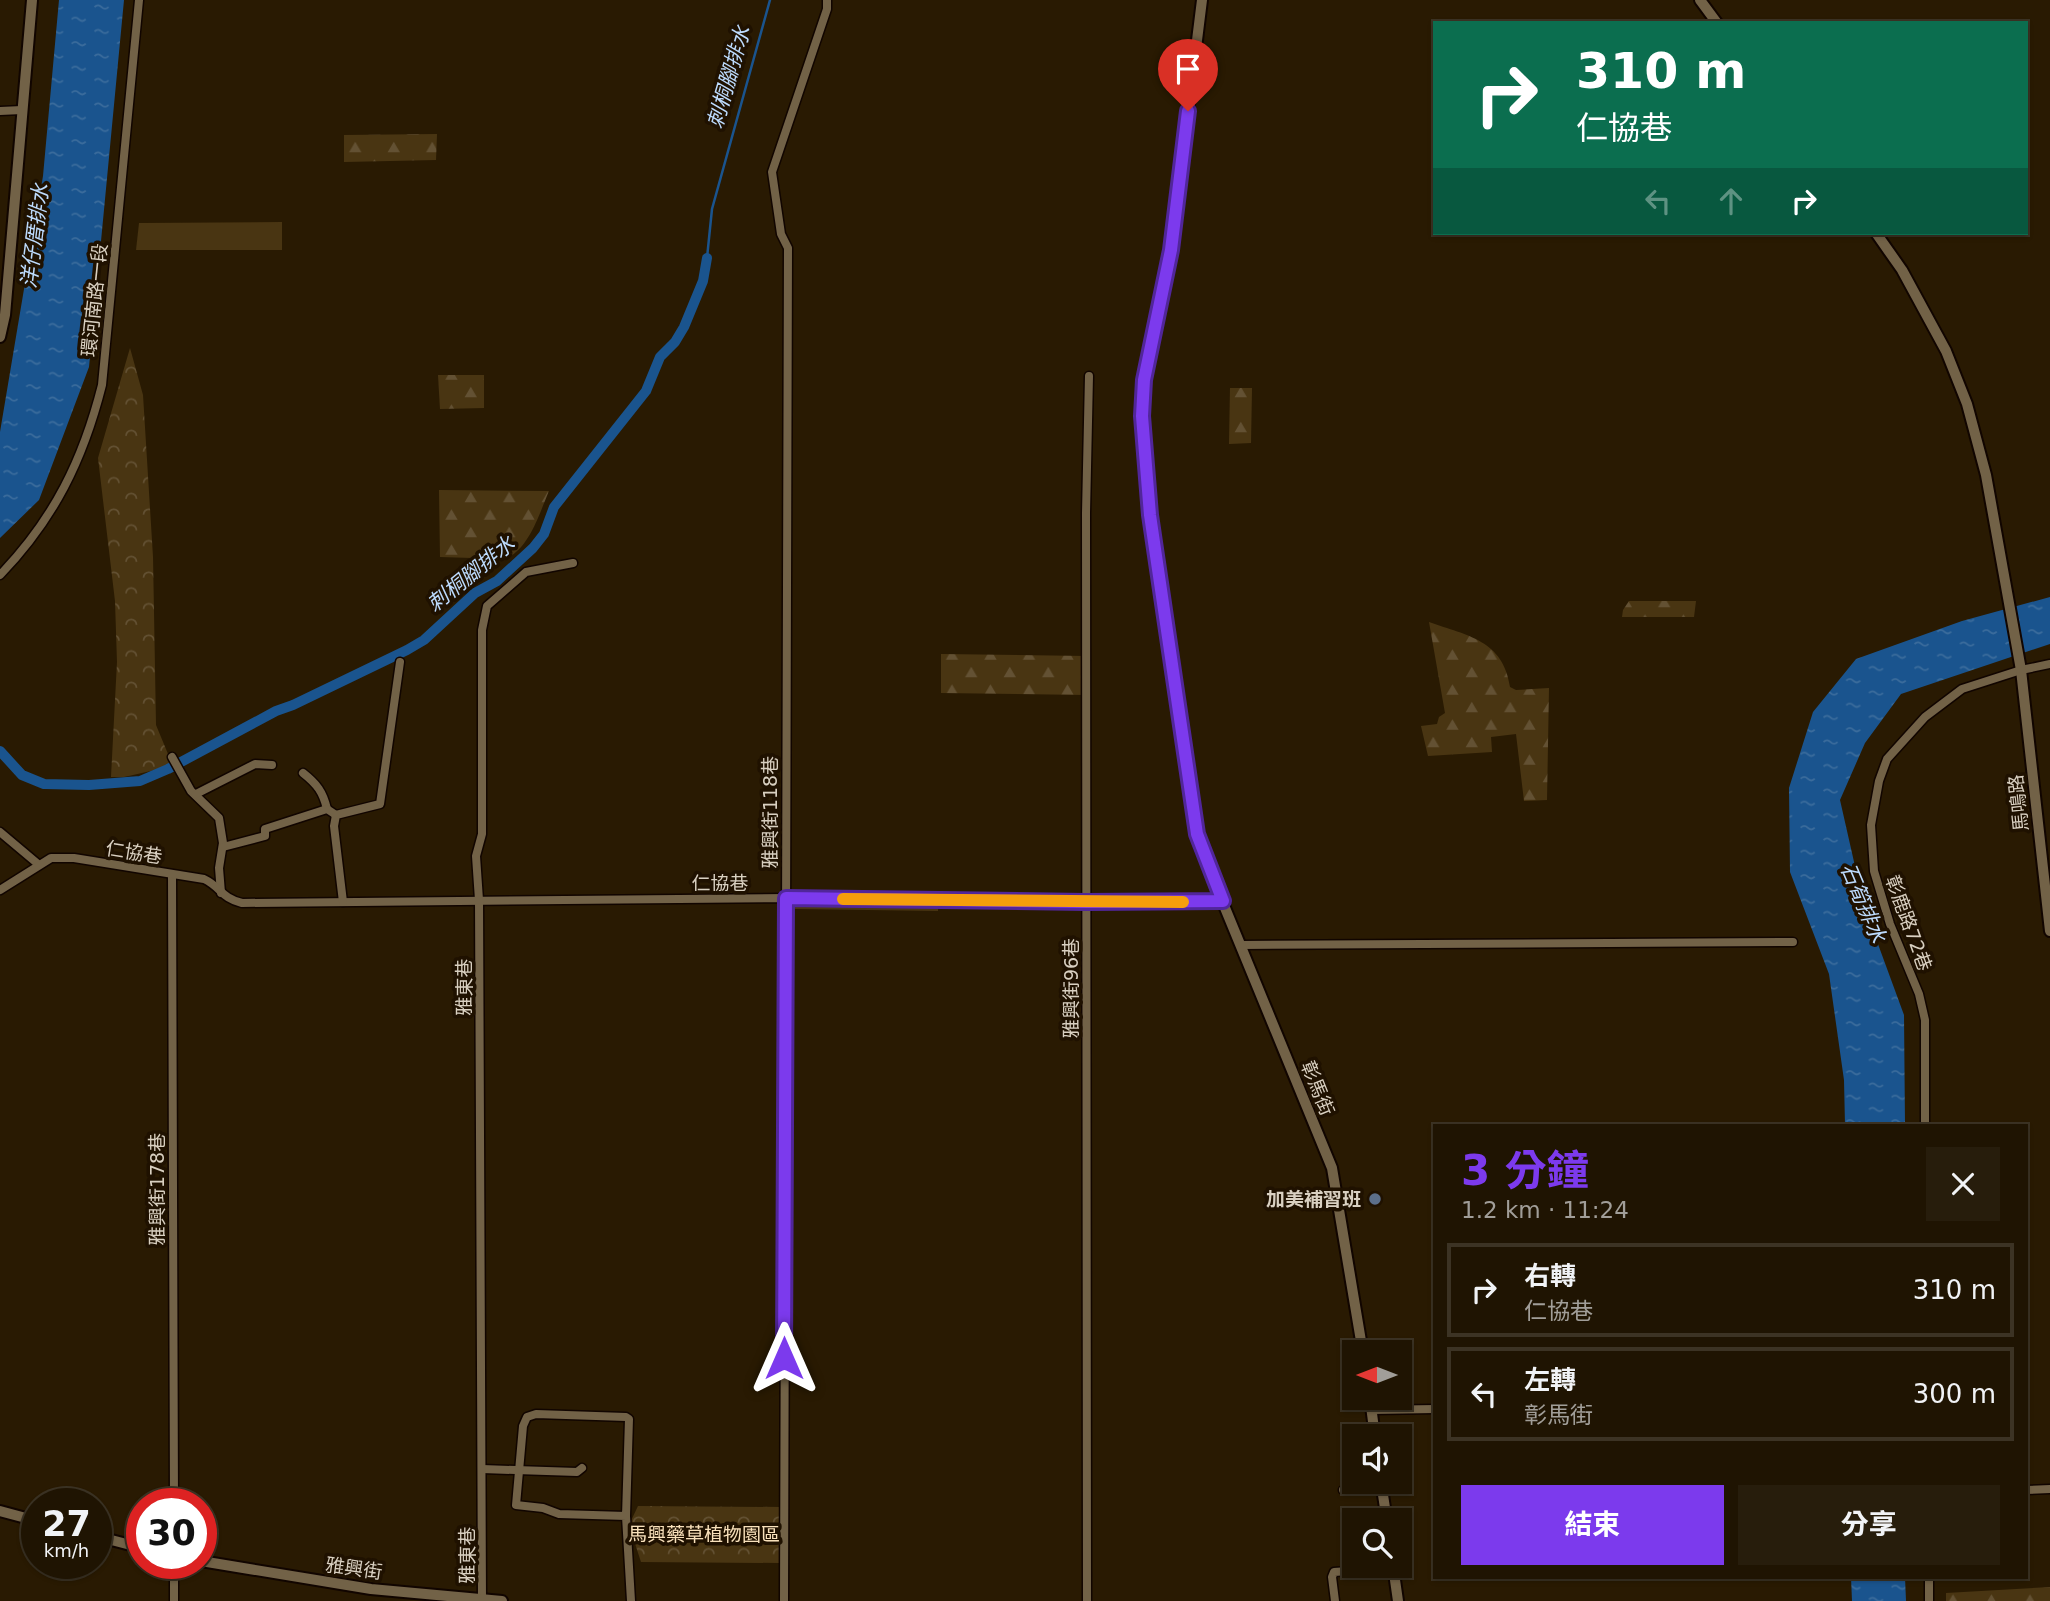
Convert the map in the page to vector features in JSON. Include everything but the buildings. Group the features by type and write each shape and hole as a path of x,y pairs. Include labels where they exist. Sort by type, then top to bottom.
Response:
{"street":[{"path":"0,337 5,315 32,0"},
{"name":"環河南路一段","path":"0,575 40,529 58,501 91,427 102,385 139,0"},
{"name":"雅興街118巷","path":"784,1601 788,248 781,234 772,172 827,9 827,0"},
{"name":"彰馬街","path":"1202,0 1171,250 1144,380 1142,416 1150,515 1200,848 1332,1168 1361,1340"},
{"path":"1700,0 1716,21"},
{"path":"0,111 22,110"},
{"name":"馬鳴路","path":"1877,235 1902,270 1946,351 1967,404 1986,475 2021,670 2050,931"},
{"name":"雅興街96巷","path":"1087,1601 1086,513 1089,376"},
{"name":"雅東巷","path":"482,1600 479,900 476,856 482,834 482,631 487,606 526,572 573,563"},
{"path":"303,773 318,784 327,809 336,815 380,804 400,662"},
{"name":"彰鹿路72巷","path":"1925,1124 1925,1020 1919,994 1890,924 1874,871 1871,825 1879,781 1886,759 1925,717 1962,689 2021,670 2050,664"},
{"path":"172,757 191,790 219,818 223,847 219,868 221,893"},
{"path":"196,794 254,764 271,765"},
{"path":"223,847 265,836 265,829 327,809"},
{"path":"336,815 334,826 343,902"},
{"path":"0,832 38,864"},
{"name":"仁協巷","path":"0,890 51,858 74,858 204,879 213,883 229,900 242,903 786,898 1223,901"},
{"name":"雅興街178巷","path":"172,874 174,1488"},
{"path":"1242,945 1793,942"},
{"path":"1412,1407 1433,1409"},
{"path":"626,1516 559,1514 543,1508 516,1505 524,1420 531,1415 626,1416 629,1419 626,1516 631,1601"},
{"path":"482,1469 577,1472 582,1468"},
{"path":"2028,1490 2050,1489"},
{"path":"0,1511 21,1517"},
{"name":"雅興街","path":"217,1564 371,1589 502,1601"},
{"path":"1335,1601 1332,1577 1334,1572 1342,1571"},
{"path":"1395,1578 1398,1601"},
{"path":"174,1579 174,1601"},
{"path":"1929,1579 1929,1601"}],"green space":[{"path":"437,134 436,160 344,162 344,135"},
{"path":"282,222 282,250 136,250 139,223"},
{"path":"130,348 143,395 153,557 156,725 173,766 124,777 111,777 117,662 115,601 98,458"},
{"path":"438,375 484,375 484,408 440,409"},
{"path":"1230,388 1252,388 1251,443 1229,444"},
{"path":"439,490 549,491 528,538 506,559 440,557"},
{"path":"1629,601 1696,601 1694,617 1622,617"},
{"path":"1429,622 1470,636 1492,649 1506,671 1510,687 1516,690 1549,688 1547,800 1524,801 1516,734 1491,737 1492,752 1428,756 1421,726 1437,724 1439,717 1445,713"},
{"path":"941,654 1087,656 1087,695 941,693"},
{"path":"796,901 938,903 938,911 794,909"},
{"name":"馬興藥草植物園區","path":"638,1506 780,1507 780,1563 641,1562 629,1525"},
{"path":"2050,1587 2050,1601 1946,1601 1946,1593"}],"water":[{"name":"洋仔厝排水","path":"59,0 124,0 89,367 39,500 0,538 0,432 43,176"},
{"name":"石筍排水","path":"2050,597 2050,644 1901,694 1865,743 1840,800 1864,906 1904,1015 1905,1124 1845,1124 1844,1080 1829,974 1790,872 1789,788 1813,712 1856,659 1962,621"},
{"path":"1851,1579 1905,1579 1906,1601 1852,1601"}],"waterway":[{"name":"刺桐腳排水","path":"707,258 712,209 770,0"},
{"name":"刺桐腳排水","path":"0,751 22,775 44,784 89,785 140,781 168,769 276,711 424,640 475,593 497,581 533,548 544,534 554,507 646,391 660,357 675,342 684,327 703,281 707,258"}],"slow traffic":[{"path":"843,899 1183,902"}],"place":[{"name":"加美補習班","path":"1375,1199"}],"route":[{"path":"784,1358 786,898 1223,901 1200,848 1197,834 1150,515 1142,416 1144,380 1171,250 1188,111"}]}
